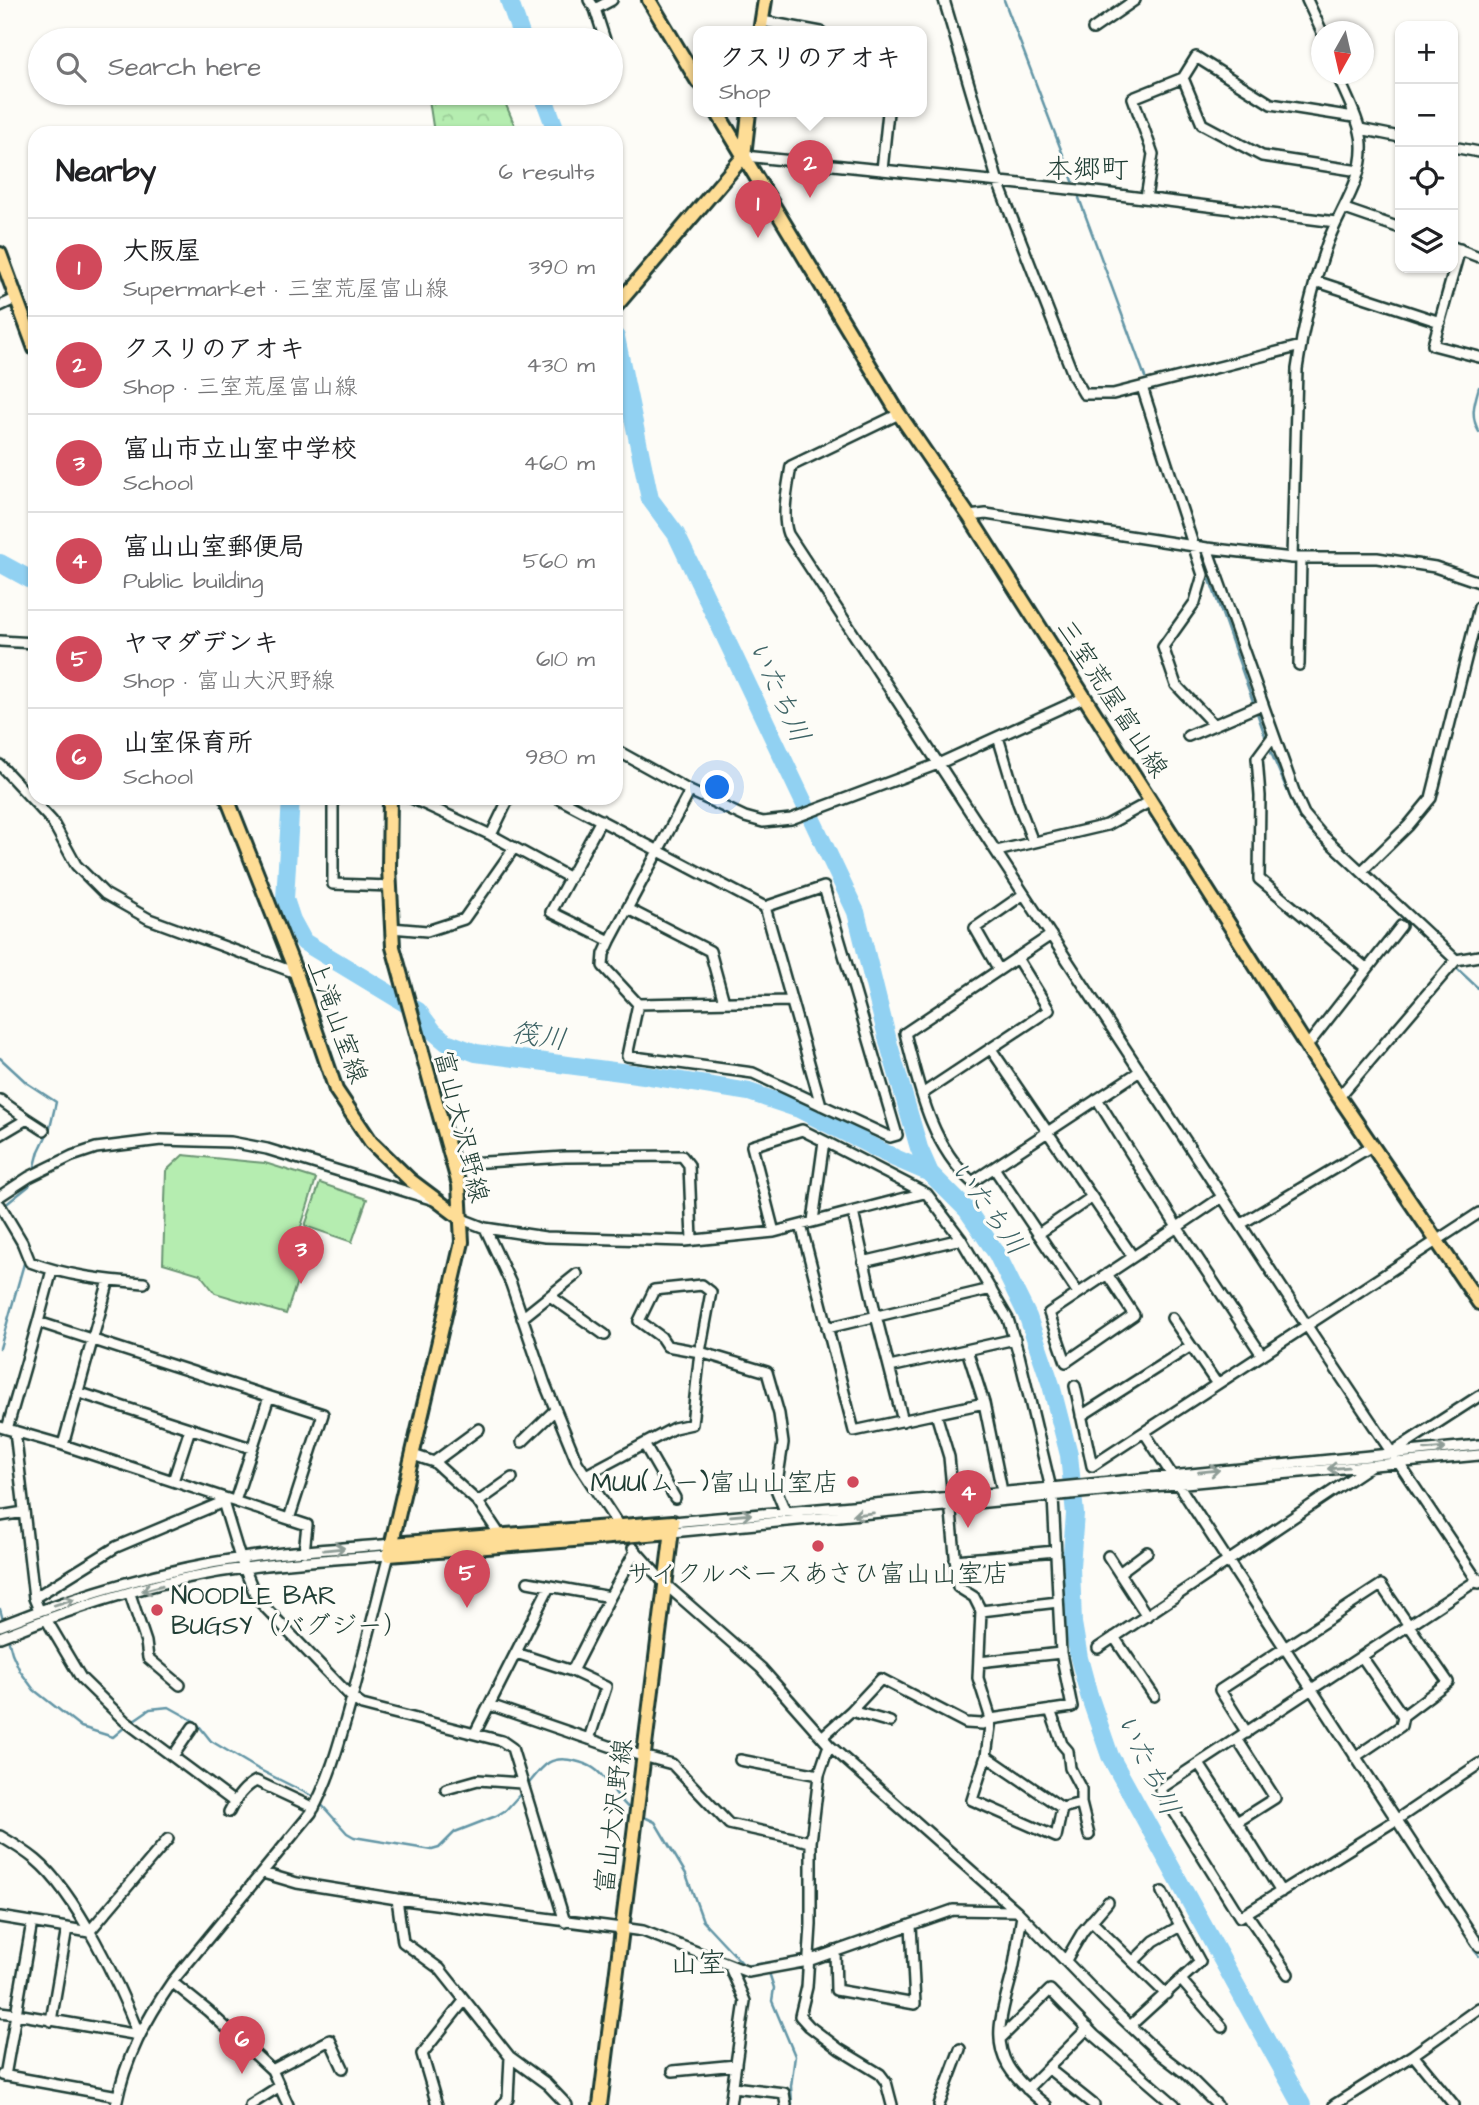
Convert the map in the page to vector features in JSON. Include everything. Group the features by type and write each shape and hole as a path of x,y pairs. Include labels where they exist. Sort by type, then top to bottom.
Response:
{"main road":[{"path":"649,0 693,74"},
{"path":"761,26 765,0"},
{"name":"三室荒屋富山線","path":"720,117 899,414 1085,697 1339,1097 1479,1303"},
{"path":"623,299 744,156 748,117"},
{"path":"0,254 28,332"},
{"name":"上滝山室線","path":"230,805 296,973 330,1078 370,1142 410,1180 462,1219"},
{"name":"富山大沢野線","path":"390,805 393,947 459,1185 462,1219 462,1242 390,1549"},
{"path":"390,1549 500,1535 619,1526 673,1527"},
{"path":"390,1549 673,1527"},
{"name":"富山大沢野線","path":"600,2105 673,1527"}],"street":[{"path":"589,0 601,28"},
{"path":"595,9 612,0"},
{"path":"944,0 998,182 1074,377 1084,394 1113,394 1301,346"},
{"path":"1093,29 1135,0"},
{"path":"1307,0 1316,21"},
{"path":"1146,198 1153,154 1133,97 1183,78 1196,57 1271,104 1354,117"},
{"path":"1183,78 1202,124 1262,156 1359,171"},
{"path":"1299,665 1297,369 1315,281 1336,222 1345,209 1359,171 1363,145 1360,129 1341,84"},
{"path":"883,170 888,117"},
{"path":"1360,129 1395,136"},
{"path":"1458,148 1479,152"},
{"path":"744,156 1146,198 1336,222"},
{"path":"1345,209 1395,226"},
{"path":"1458,249 1479,257"},
{"path":"1451,273 1433,345 1479,357"},
{"path":"1315,281 1440,322"},
{"path":"0,306 15,299"},
{"path":"1142,387 1191,546 1203,575 1195,602 1163,647 1176,685 1214,724"},
{"path":"899,414 792,467 786,527 938,764 1478,1581 1160,1789 1240,1917 1396,1820 1479,1764"},
{"path":"968,516 986,514 1191,546 1297,558 1377,558 1435,567 1479,582"},
{"path":"1207,548 1304,814 1456,960"},
{"path":"1362,871 1408,826 1431,798 1479,607"},
{"path":"0,641 28,643"},
{"path":"623,754 690,791 745,817 763,822 791,819 938,764 1085,697"},
{"path":"1188,736 1263,704"},
{"path":"1274,735 1257,758 1260,796 1259,879 1367,969"},
{"path":"998,737 1033,842"},
{"path":"0,765 28,795"},
{"path":"690,791 610,941 604,954 603,967 638,1004 791,1001"},
{"path":"997,851 1107,825 1151,801"},
{"path":"37,805 52,821 76,865 105,894 149,919 296,973"},
{"path":"333,805 333,884 390,886"},
{"path":"426,805 491,835 570,878"},
{"path":"491,835 506,805"},
{"path":"572,805 765,907 821,1105"},
{"path":"601,820 551,912 610,941"},
{"path":"391,929 427,931 464,919 514,848"},
{"path":"638,1004 626,1056 753,1073 894,1137 898,1133 824,887 765,907"},
{"path":"999,970 975,928 1024,894"},
{"path":"628,909 710,951 724,1002"},
{"path":"1307,1046 1401,926"},
{"path":"1051,935 905,1033 935,1133 951,1160 972,1182 1140,1071"},
{"path":"1339,1097 1456,960 1479,956"},
{"path":"922,1094 1049,1010 1017,958"},
{"path":"991,1049 1133,1257"},
{"path":"1097,1099 1177,1227 1262,1355"},
{"path":"0,1100 44,1130"},
{"path":"0,1135 27,1119"},
{"path":"774,1232 752,1146 802,1130 924,1193 961,1240 1008,1320 1015,1339 1052,1493 1062,1653 1072,1707 991,1719 982,1724 966,1723 881,1679 822,1737"},
{"path":"0,1196 29,1177 72,1156 96,1148 160,1140 231,1142 267,1149 435,1200"},
{"path":"813,1222 824,1140"},
{"path":"1241,1224 1372,1146"},
{"path":"452,1164 565,1157 682,1157 689,1165 692,1240"},
{"path":"993,1168 1078,1293"},
{"path":"462,1219 485,1228 545,1237 692,1240 774,1232 924,1193"},
{"path":"1107,1274 1134,1315 1066,1362 1049,1313 1222,1196"},
{"path":"1038,1234 1092,1197"},
{"path":"0,1205 22,1242 30,1262 52,1270 144,1283"},
{"path":"853,1212 903,1421"},
{"path":"1074,1386 1092,1466 1479,1213"},
{"path":"801,1225 854,1431 984,1403"},
{"path":"485,1228 510,1284 577,1462 619,1526"},
{"path":"863,1262 961,1240"},
{"path":"39,1610 34,1598 24,1512 7,1429 52,1270"},
{"path":"522,1318 577,1275"},
{"path":"63,1445 109,1280"},
{"path":"586,1475 674,1428 692,1424 700,1352 711,1292 702,1285 654,1290 639,1321 667,1346 700,1352 767,1372 779,1414 783,1443 776,1489 785,1511"},
{"path":"827,1328 991,1289"},
{"path":"550,1296 605,1335"},
{"path":"1172,1318 1217,1384"},
{"path":"38,1322 323,1414 289,1519"},
{"path":"890,1367 1015,1339"},
{"path":"1081,1416 1191,1346"},
{"path":"967,1350 984,1403 1002,1491"},
{"path":"77,1392 251,1448"},
{"path":"1393,1452 1479,1395"},
{"path":"269,1396 251,1448 228,1500 240,1558 257,1599 352,1698 362,1705 475,1733 502,1741 512,1748 565,1922"},
{"path":"522,1442 555,1409"},
{"path":"936,1414 949,1457 958,1587 974,1597 981,1611 978,1678 991,1719 986,1756 972,1800 1056,1837 1062,1808"},
{"path":"7,1429 307,1525 304,1552"},
{"path":"173,1481 190,1429"},
{"path":"434,1462 479,1429"},
{"path":"1144,1432 1479,1946"},
{"path":"644,1444 675,1498"},
{"path":"673,1527 1052,1493 1171,1475 1479,1445"},
{"path":"413,1455 434,1462 478,1502 500,1535"},
{"path":"1093,1488 1177,1484 1479,1455"},
{"path":"1098,1648 1371,1465"},
{"path":"478,1502 512,1478"},
{"path":"673,1527 785,1511 951,1501 1002,1491 1052,1493"},
{"path":"34,1598 116,1547 228,1500"},
{"path":"0,1516 24,1512"},
{"path":"0,1626 39,1610 114,1586 240,1558 304,1552 390,1549"},
{"path":"0,1637 46,1619 187,1578 390,1549"},
{"path":"32,1922 3,2076 116,2100 124,2069 139,2035 172,1982 314,1808 332,1770 390,1549"},
{"path":"572,1671 634,1550 665,1584 761,1668 829,1745 1019,1913 1130,2026 1186,2074 1217,2105"},
{"path":"955,1560 1056,1551"},
{"path":"1119,1573 1147,1552"},
{"path":"1108,1556 1147,1616"},
{"path":"528,1582 610,1597"},
{"path":"1247,1733 1220,1690 1381,1585 1448,1682 1403,1716 1401,1726 1355,1757"},
{"path":"475,1733 550,1587"},
{"path":"130,1594 146,1642 148,1658 180,1685"},
{"path":"981,1611 1058,1602"},
{"path":"46,1619 82,1678 125,1721 234,1802"},
{"path":"1114,1637 1154,1696"},
{"path":"516,1653 572,1671 606,1687 589,1739"},
{"path":"979,1662 1062,1653"},
{"path":"1362,1657 1403,1716"},
{"path":"490,1705 672,1764 729,1824 810,1842"},
{"path":"1050,1710 1062,1744 1068,1751 1070,1768 1081,1789 1081,1803 1089,1835"},
{"path":"851,1711 890,1722"},
{"path":"173,1756 192,1727"},
{"path":"1237,1739 1275,1798 1237,1822"},
{"path":"829,1745 819,1775 810,1842 807,1987 800,2016 839,2049 880,2074 886,2082 891,2105"},
{"path":"986,1756 1062,1808 1081,1803"},
{"path":"740,1760 819,1775"},
{"path":"1199,1764 1281,1892"},
{"path":"446,1789 478,1780 521,1783"},
{"path":"229,1812 250,1784 256,1782 314,1808"},
{"path":"0,1836 38,1861 63,1891 116,1982 139,2035"},
{"path":"89,1932 168,1839"},
{"path":"263,1873 297,1883 397,1899 643,1931 748,1972 808,1961 953,1910 1019,1913"},
{"path":"1130,2026 1200,1962 1162,1892"},
{"path":"397,1899 403,1942 440,1969 510,2057 547,2084 567,2105"},
{"path":"1066,1961 1091,1921 1108,1902"},
{"path":"1019,1913 1014,1967 1004,1998 1000,2039 1007,2065 1027,2089 1046,2105"},
{"path":"1247,1914 1288,1974"},
{"path":"0,1917 89,1932"},
{"path":"1091,1921 1166,1994"},
{"path":"835,1951 836,1990 915,2004 911,1925"},
{"path":"1133,1962 1154,1941 1180,1926"},
{"path":"51,2021 66,1928"},
{"path":"729,1965 745,2001 730,2105"},
{"path":"1181,1980 1222,2027"},
{"path":"172,1982 272,2070 288,2105"},
{"path":"1000,2039 1050,1990 1088,2028 1175,2105"},
{"path":"437,2105 422,2054 464,2001"},
{"path":"1334,2105 1347,2102 1479,2008"},
{"path":"0,2012 139,2035"},
{"path":"1027,2089 1088,2028"},
{"path":"272,2070 330,2040 343,2068"},
{"path":"939,2105 960,2049"},
{"path":"1413,2055 1454,2105"},
{"path":"502,2105 508,2099 510,2057"},
{"path":"673,2071 736,2065"},
{"path":"1049,2068 1094,2105"},
{"path":"250,2105 279,2086"},
{"path":"733,2087 784,2093 786,2105"}],"green space":[{"path":"430,105 506,105 515,126 433,126"},
{"path":"183,1155 265,1163 316,1179 299,1233 312,1237 286,1314 215,1293 200,1274 163,1263 166,1171"},
{"path":"320,1183 367,1199 352,1242 305,1226"}],"waterway":[{"name":"いたち川","path":"509,0 519,28"},
{"path":"1004,0 1073,181"},
{"name":"いたち川","path":"546,105 554,126"},
{"path":"1079,198 1145,377"},
{"name":"いたち川","path":"623,370 650,499 676,534 856,912 889,1045 919,1148 930,1173 967,1210 997,1254 1028,1317 1051,1385 1069,1455 1075,1514 1071,1566 1073,1623 1089,1695 1110,1756 1302,2105"},
{"path":"1479,387 1474,404 1479,432"},
{"name":"筏川","path":"0,563 28,578"},
{"path":"1210,580 1267,741"},
{"path":"1269,748 1297,813 1309,830 1479,989"},
{"name":"筏川","path":"291,805 285,899 304,942 418,1011 433,1031 446,1042 476,1053 749,1092 799,1109 930,1173"},
{"path":"0,1058 27,1083 56,1102 50,1128 34,1170"},
{"path":"4,1206 29,1186 31,1180"},
{"path":"0,1213 25,1260 0,1348"},
{"path":"0,1609 12,1653 20,1671 34,1690 81,1727 113,1737 126,1726"},
{"path":"131,1722 150,1709 169,1707 196,1722 211,1741 258,1769 316,1798"},
{"path":"527,1786 542,1768 552,1761 575,1761 597,1771 631,1810"},
{"path":"320,1803 347,1833 354,1837 432,1850 439,1848 455,1832 506,1810 523,1791"},
{"path":"640,1815 655,1822 686,1874 703,1921 745,1966 766,1963 774,1988 772,2001 795,2056 791,2086 792,2105"},
{"path":"1474,1950 1479,1956"}],"place":[{"name":"クスリのアオキ","path":"810,198"},
{"name":"大阪屋","path":"758,238"},
{"name":"富山市立山室中学校","path":"301,1284"},
{"name":"MUU(ムー)富山山室店","path":"853,1482"},
{"name":"富山山室郵便局","path":"968,1528"},
{"name":"サイクルベースあさひ富山山室店","path":"818,1546"},
{"name":"ヤマダデンキ","path":"467,1608"},
{"name":"NOODLE BAR BUGSY（バグジー）","path":"157,1610"},
{"name":"山室保育所","path":"242,2074"}],"district":[{"name":"本郷町","path":"1087,168"},
{"name":"山室","path":"698,1962"}]}
